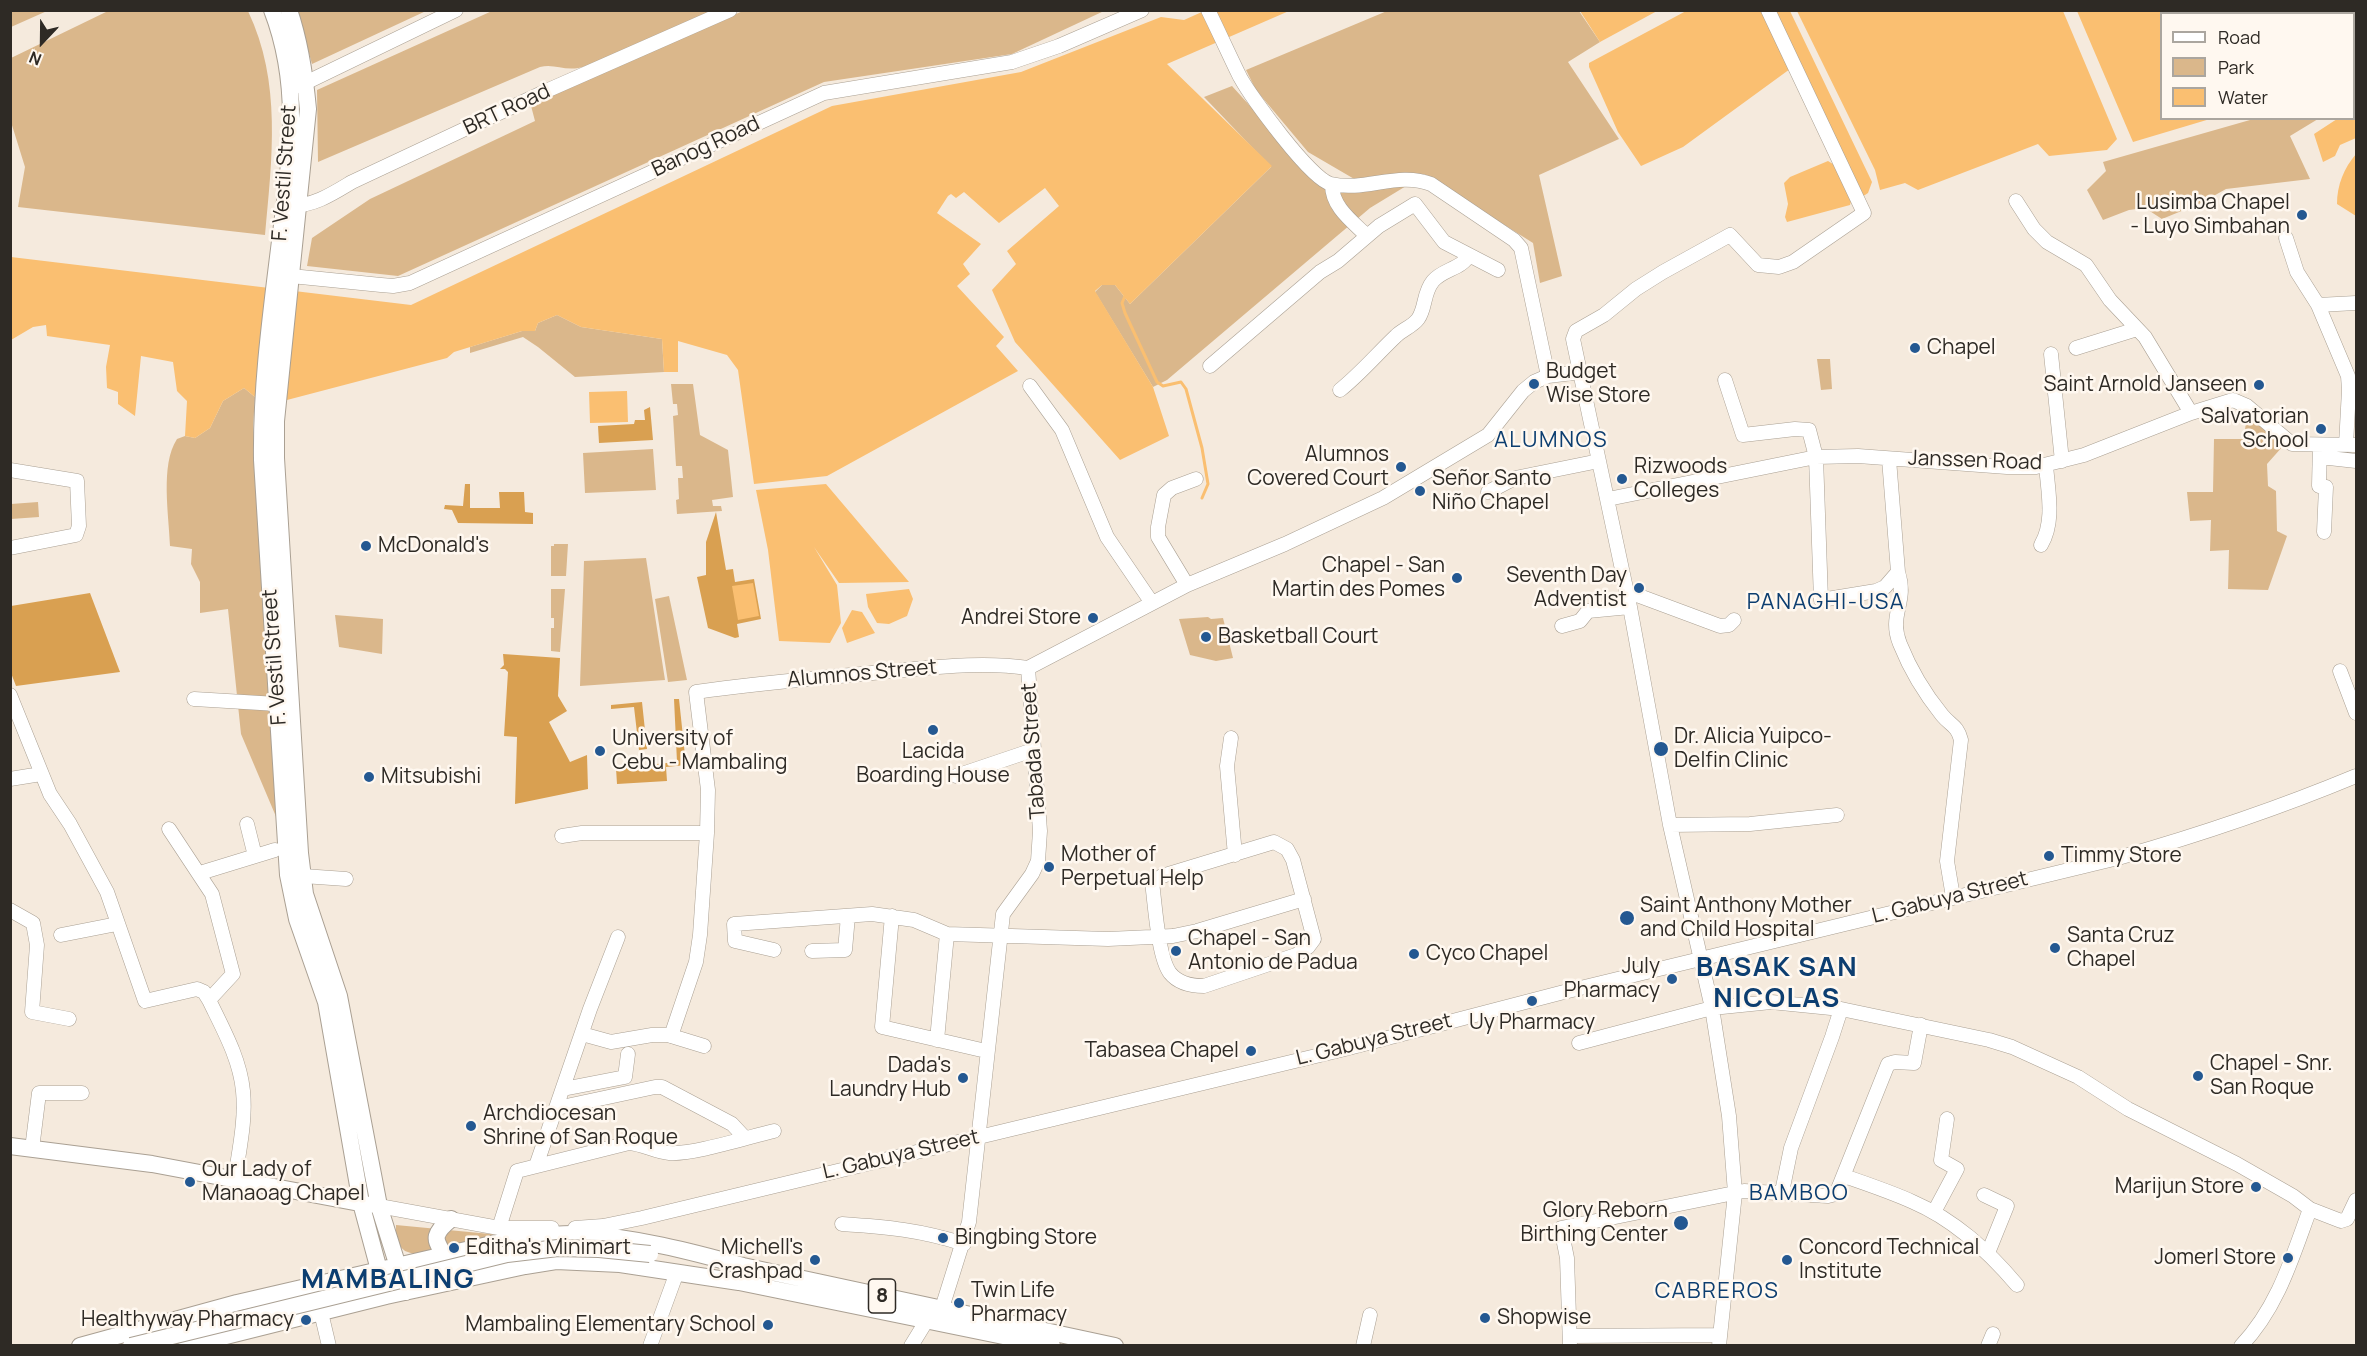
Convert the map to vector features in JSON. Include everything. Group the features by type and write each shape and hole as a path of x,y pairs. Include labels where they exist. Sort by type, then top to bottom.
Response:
{"main road":[{"name":"F. Vestil Street","path":"272,10 308,109 292,206 262,460 288,875 292,900 326,1002 361,1203 386,1296"},
{"name":"F. Vestil Street","path":"289,10 298,43 298,86"},
{"name":"F. Vestil Street","path":"271,399 276,421 279,510 303,876 310,910 339,996 379,1206 406,1292"},
{"path":"10,1146 152,1164 379,1206"},
{"path":"436,1286 448,1267 445,1256 438,1247 437,1236 441,1228 451,1219"},
{"name":"8","path":"80,1346 237,1303 518,1239 577,1234 639,1242 698,1254 741,1274"},
{"name":"8","path":"131,1346 507,1254 558,1248 650,1254 1017,1342 1052,1346"},
{"name":"8","path":"186,1346 386,1296 556,1261 620,1264 677,1272 741,1274 942,1308 1115,1346"}],"street":[{"path":"298,86 456,10"},
{"name":"BRT Road","path":"292,206 325,199 352,182 546,91 730,10"},
{"name":"Banog Road","path":"283,282 381,285 410,283 824,93 1002,64 1059,46 1142,10"},
{"path":"1208,10 1240,77 1273,124 1318,177 1332,185 1372,184 1409,178 1422,180 1514,240 1521,248 1548,376"},
{"path":"1768,10 1864,213 1801,257 1779,267 1758,265 1730,235 1663,272 1604,315 1576,330 1573,339 1630,607 1670,825 1712,1008 1729,1116 1735,1193 1719,1340 1570,1341 1567,1258 1561,1228 1735,1193 1760,1190 1828,1196 1836,1194 1888,1064 1914,1063 1921,1025"},
{"path":"1332,185 1332,195 1336,203 1367,236"},
{"path":"2016,201 2034,229 2047,242 2086,265 2110,300 2145,337 2191,413"},
{"path":"1210,366 1274,310 1367,236 1414,204 1444,242 1498,270"},
{"path":"2286,238 2297,272 2318,306 2348,376 2351,445"},
{"path":"1340,390 1377,357 1403,329 1418,320 1425,293 1434,279 1465,263 1469,255"},
{"path":"2318,306 2356,303"},
{"path":"2076,348 2137,329"},
{"path":"2051,354 2062,461"},
{"name":"Tabada Street","path":"942,1308 964,1244 969,1222 986,1051 1003,914 1032,874 1038,861 1040,831 1028,668 1187,585 1286,544 1411,483 1488,435 1523,391 1534,382 1548,376 1581,372"},
{"path":"1725,380 1743,435 1806,428 1809,430 1816,457 1821,600 1876,591 1898,572"},
{"path":"1030,386 1062,430 1107,537 1152,603"},
{"name":"Janssen Road","path":"1608,499 1816,457 1858,456 2007,467 2046,465 2084,455 2191,413 2234,400 2247,406 2292,444 2320,451 2351,445"},
{"path":"2324,532 2326,495 2325,486 2319,486 2320,451 2356,461"},
{"path":"1889,459 1898,572 1903,587 1894,621 1900,644 1911,667 1944,717 1958,729 1961,740 1947,861 1953,897"},
{"path":"1488,492 1515,478 1599,461"},
{"path":"2041,545 2050,521 2046,465"},
{"path":"10,470 78,481 80,526 76,535 10,548"},
{"path":"1187,585 1158,537 1158,526 1164,495 1172,488 1196,479"},
{"path":"1626,591 1720,626 1729,625 1734,620"},
{"path":"1562,626 1580,621 1588,610 1630,607"},
{"name":"Alumnos Street","path":"707,833 708,790 696,692 757,683 929,668 1001,664 1028,668"},
{"path":"2340,671 2356,713"},
{"path":"10,694 50,794 70,824 106,892 145,1001 196,989 204,992 209,1000 235,1057 243,1092 243,1118 235,1179"},
{"path":"194,699 277,704"},
{"path":"1231,738 1227,766 1235,855"},
{"path":"956,776 1033,750"},
{"path":"10,779 41,774"},
{"name":"L. Gabuya Street","path":"379,1206 499,1228 581,1227 614,1224 1345,1049 1552,995 2164,845 2285,804 2356,776"},
{"path":"1670,825 1750,824 1837,816"},
{"path":"247,824 255,856"},
{"path":"169,829 212,894 233,974 209,1000"},
{"path":"562,836 582,833 707,833 696,962 671,1036"},
{"path":"1274,843 1287,849 1293,860 1304,899 1314,939 1308,947 1296,955 1204,986 1194,986 1172,975 1166,965 1159,936 1152,882 1162,876 1274,843"},
{"path":"200,873 275,850"},
{"path":"303,876 346,879"},
{"path":"774,950 735,941 734,924 872,914 914,920 947,934 1108,939 1197,931 1304,899"},
{"path":"10,910 33,923 37,945 32,1012 69,1018"},
{"path":"812,951 845,950 848,916"},
{"path":"892,916 882,1027 986,1051"},
{"path":"61,935 117,924"},
{"path":"937,1040 947,934"},
{"path":"536,1166 618,937"},
{"path":"1579,1043 1712,1008 1771,1002 1840,1008 1996,1042 2038,1058 2078,1077 2147,1119 2237,1164 2294,1196 2310,1209 2341,1221 2347,1219 2356,1200"},
{"path":"1782,1192 1791,1148 1832,1037 1840,1008"},
{"path":"582,1034 611,1042 652,1035 671,1036 704,1046"},
{"path":"563,1089 625,1077 628,1054"},
{"path":"557,1108 662,1087 732,1124 745,1138"},
{"path":"32,1149 39,1093 82,1093"},
{"path":"1934,1212 1957,1169 1941,1160 1947,1119"},
{"path":"499,1228 517,1171 629,1143 670,1153 691,1151 774,1131"},
{"path":"1844,1176 1914,1202 1934,1212 1974,1240 2017,1285"},
{"path":"1984,1195 2007,1206 1988,1253"},
{"path":"2241,1346 2277,1298 2310,1209"},
{"path":"842,1224 899,1228 932,1234 964,1244"},
{"path":"650,1346 677,1272"},
{"path":"315,1285 328,1346"},
{"path":"1363,1346 1370,1315"},
{"path":"911,1346 927,1320"}],"green space":[{"path":"11,10 47,10 47,11 11,27"},
{"path":"108,11 248,11 259,38 270,93 272,149 265,235 18,207 25,167 11,122 11,58"},
{"path":"297,11 426,11 312,64"},
{"path":"492,11 712,11 586,66 573,69 540,67 318,162 317,90"},
{"path":"743,11 1104,11 1012,54 824,82 398,276 307,266 312,238 370,199 535,121 530,102"},
{"path":"1387,11 1579,11 1600,42 1568,62 1619,139 1539,175 1562,276 1540,283 1533,243 1424,174 1356,180 1308,152 1256,90 1246,70"},
{"path":"1232,86 1325,189 1376,188 1411,183 1370,208 1167,380 1153,387 1095,292 1102,285 1115,285 1130,304 1271,167 1204,97"},
{"path":"2250,120 2316,120 2290,136 2310,179 2226,189 2201,203 2162,219 2145,208 2129,210 2103,220 2087,190 2106,171 2103,162"},
{"path":"557,315 581,327 662,339 664,372 575,377 523,337 470,353 470,347 522,331 535,331 538,323"},
{"path":"1817,359 1830,359 1832,389 1821,390"},
{"path":"671,384 693,384 700,435 728,450 733,497 712,500 713,506 721,506 722,511 677,514 678,478 683,478 682,466 676,466 673,416 678,415 677,404 673,404"},
{"path":"244,388 255,397 253,427 280,826 241,734 228,609 200,613 200,582 191,564 192,549 170,546 167,476 172,450 177,439 185,436 195,438 210,428 223,401"},
{"path":"2247,413 2283,446 2267,464 2268,486 2276,491 2277,531 2287,536 2268,590 2228,589 2229,550 2210,551 2211,520 2190,521 2187,492 2213,492 2214,439 2244,439"},
{"path":"653,449 656,490 585,493 583,453"},
{"path":"38,502 39,517 11,519 11,504"},
{"path":"568,544 566,576 551,576 551,546"},
{"path":"646,558 665,680 580,686 584,561"},
{"path":"551,589 565,589 560,652 551,651 551,628 554,628 554,618 551,618"},
{"path":"669,596 687,680 668,682 655,599"},
{"path":"335,615 383,619 382,654 339,647"},
{"name":"Basketball Court","path":"1223,618 1233,658 1216,661 1190,655 1179,619"},
{"path":"396,1225 511,1236 422,1257 405,1251 396,1243"}],"shaded area":[{"path":"650,407 653,440 599,443 598,426 634,424 635,420 645,420 644,410"},
{"path":"465,484 470,484 470,508 500,508 499,492 524,492 525,512 533,513 533,524 458,523 452,510 444,509 445,505 463,506"},
{"path":"716,512 726,570 733,569 735,582 754,579 761,619 737,624 739,637 735,638 708,628 697,577 706,575 706,542"},
{"path":"90,593 120,672 16,686 11,673 11,606"},
{"path":"503,654 560,658 558,696 567,711 549,722 570,762 587,755 588,789 515,804 517,737 504,736 508,672 500,669 504,665"},
{"path":"674,699 679,699 686,765 666,767 667,781 617,784 616,768 677,762"},
{"path":"642,702 647,749 639,750 634,707 611,709 611,705"}],"water":[{"path":"1762,10 1790,69 1683,147 1641,166 1618,132 1589,63 1686,11"},
{"path":"1204,11 1289,11 1167,64 1272,166 1130,304 1115,285 1102,285 1095,291 1153,387 1169,436 1120,460 1015,342 992,290 1016,264 1007,251 1059,206 1045,188 999,223 964,192 956,198 951,194 948,196 937,213 981,244 963,264 970,274 957,286 1004,337 996,346 1018,371 827,476 754,484 738,370 727,355 678,341 678,372 664,372 662,339 581,327 557,315 538,323 535,331 522,331 454,352 447,358 287,400 255,397 244,388 223,401 210,428 195,438 185,436 187,401 177,391 173,362 141,356 135,416 118,404 118,392 107,388 106,367 110,345 47,336 46,325 33,327 11,340 11,257 411,305 832,106 1021,72 1161,17 1184,20"},
{"path":"1580,11 1657,11 1600,42"},
{"path":"1775,11 1790,11 1872,182 1868,193 1862,197"},
{"path":"1797,11 2063,11 2117,139 2107,150 2049,156 2038,144 1918,190 1905,183 1880,190 1875,170"},
{"path":"2077,11 2204,11 2160,12 2160,120 2207,120 2133,142"},
{"path":"2356,11 2356,52 2355,12 2306,12"},
{"path":"2355,107 2356,138 2340,145 2335,156 2323,162 2314,134 2335,120 2355,120"},
{"path":"2356,154 2356,216 2337,204 2342,177"},
{"path":"1828,161 1841,169 1852,198 1850,205 1787,222 1785,217 1788,204 1784,183 1790,177"},
{"path":"627,391 628,422 590,423 589,392"},
{"path":"826,484 909,582 839,583 814,547 837,585 841,623 830,643 779,641 768,550 756,490"},
{"path":"753,583 759,616 738,620 732,586"},
{"path":"909,589 913,599 907,616 889,624 877,623 868,607 866,594"},
{"path":"852,610 862,612 875,633 847,643 842,628"}],"waterway":[{"path":"1125,296 1122,303 1125,313 1157,382 1163,386 1181,382 1186,389 1202,448 1208,484 1202,498"}],"place":[{"name":"Lusimba Chapel - Luyo Simbahan","path":"2302,215"},
{"name":"Chapel","path":"1915,348"},
{"name":"Budget Wise Store","path":"1534,384"},
{"name":"Saint Arnold Janseen","path":"2259,385"},
{"name":"Salvatorian School","path":"2321,429"},
{"name":"Alumnos Covered Court","path":"1401,467"},
{"name":"Rizwoods Colleges","path":"1622,479"},
{"name":"Señor Santo Niño Chapel","path":"1420,491"},
{"name":"McDonald's","path":"366,546"},
{"name":"Chapel - San Martin des Pomes","path":"1457,578"},
{"name":"Seventh Day Adventist","path":"1639,588"},
{"name":"Andrei Store","path":"1093,618"},
{"name":"Basketball Court","path":"1206,637"},
{"name":"Lacida Boarding House","path":"933,730"},
{"name":"Dr. Alicia Yuipco- Delfin Clinic","path":"1661,749"},
{"name":"University of Cebu - Mambaling","path":"600,751"},
{"name":"Mitsubishi","path":"369,777"},
{"name":"Timmy Store","path":"2049,856"},
{"name":"Mother of Perpetual Help","path":"1049,867"},
{"name":"Saint Anthony Mother and Child Hospital","path":"1627,918"},
{"name":"Santa Cruz Chapel","path":"2055,948"},
{"name":"Chapel - San Antonio de Padua","path":"1176,951"},
{"name":"Cyco Chapel","path":"1414,954"},
{"name":"July Pharmacy","path":"1672,979"},
{"name":"Uy Pharmacy","path":"1532,1001"},
{"name":"Tabasea Chapel","path":"1251,1051"},
{"name":"Chapel - Snr. San Roque","path":"2198,1076"},
{"name":"Dada's Laundry Hub","path":"963,1078"},
{"name":"Archdiocesan Shrine of San Roque","path":"471,1126"},
{"name":"Our Lady of Manaoag Chapel","path":"190,1182"},
{"name":"Marijun Store","path":"2256,1187"},
{"name":"Glory Reborn Birthing Center","path":"1681,1223"},
{"name":"Bingbing Store","path":"943,1238"},
{"name":"Editha's Minimart","path":"454,1248"},
{"name":"Jomerl Store","path":"2288,1258"},
{"name":"Michell's Crashpad","path":"815,1260"},
{"name":"Concord Technical Institute","path":"1787,1260"},
{"name":"Twin Life Pharmacy","path":"959,1303"},
{"name":"Shopwise","path":"1485,1318"},
{"name":"Healthyway Pharmacy","path":"306,1320"},
{"name":"Mambaling Elementary School","path":"768,1325"}],"district":[{"name":"ALUMNOS","path":"1551,441"},
{"name":"PANAGHI-USA","path":"1826,603"},
{"name":"BASAK SAN NICOLAS","path":"1777,984"},
{"name":"BAMBOO","path":"1799,1194"},
{"name":"MAMBALING","path":"388,1280"},
{"name":"CABREROS","path":"1717,1292"}]}
